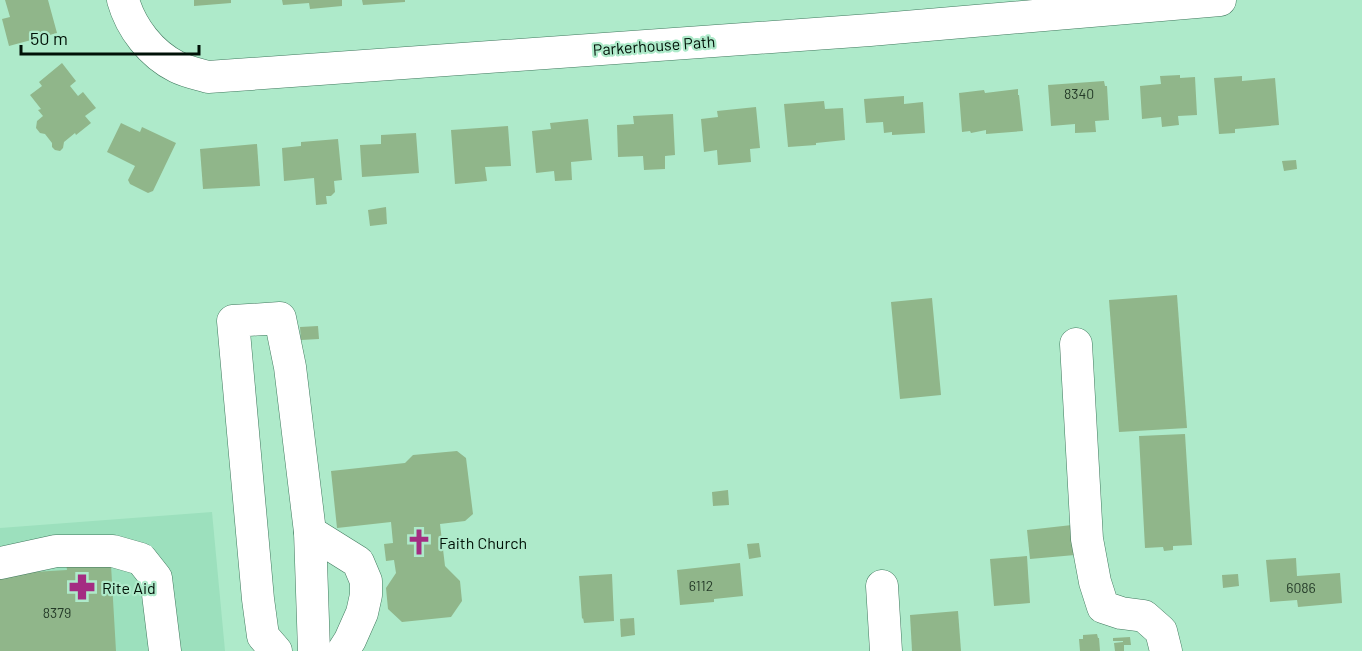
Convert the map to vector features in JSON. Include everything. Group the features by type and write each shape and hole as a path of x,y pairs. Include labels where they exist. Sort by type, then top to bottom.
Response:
{"street":[{"name":"Parkerhouse Path","path":"123,0 127,15 140,36 158,55 178,67 208,77 858,31 1220,0"},
{"path":"276,651 263,636 258,599 233,321 280,318 290,367 310,532 314,651"},
{"path":"1076,344 1087,539 1102,607 1121,613 1144,616 1161,631 1166,651"},
{"path":"310,532 358,562 366,581 362,613 343,651"},
{"path":"0,563 56,551 113,551 141,559 156,578 165,651"},
{"path":"882,586 886,651"}],"shaded area":[{"path":"212,512 225,651 0,651 0,528"}],"building":[{"path":"5,0 48,0 57,33 9,46 2,19 10,17"},
{"path":"194,0 231,0 231,3 194,6"},
{"path":"282,0 342,0 342,6 310,9 309,3 283,5"},
{"path":"362,0 405,0 405,2 363,5"},
{"path":"62,63 76,81 70,86 78,96 83,92 96,108 85,116 91,123 64,142 60,151 55,150 45,134 40,133 36,128 37,121 43,116 38,110 41,109 30,95 42,86 39,82"},
{"path":"1180,75 1180,78 1195,77 1197,115 1178,116 1179,125 1162,127 1161,117 1142,119 1140,86 1161,84 1160,76"},
{"path":"1242,76 1242,81 1275,78 1279,125 1235,129 1235,133 1219,134 1214,78"},
{"path":"1104,81 1107,86 1109,120 1095,121 1096,132 1075,133 1075,124 1051,126 1048,85"},
{"path":"1018,89 1023,131 986,134 986,130 962,132 959,93"},
{"path":"904,96 904,104 923,102 925,133 892,135 892,132 884,133 883,122 866,123 864,99"},
{"path":"824,101 825,109 843,108 845,140 788,147 784,104"},
{"path":"756,107 760,148 750,149 751,162 718,165 717,150 704,152 701,119 718,117 717,111"},
{"path":"673,114 675,155 665,156 665,169 644,170 643,156 618,157 617,125 634,124 633,116"},
{"path":"588,119 592,160 571,162 572,180 555,181 554,171 536,173 532,131 551,129 550,123"},
{"path":"121,123 140,132 142,127 176,143 153,191 148,193 130,184 128,180 135,166 107,152"},
{"path":"508,126 511,166 485,167 487,181 455,184 451,130"},
{"path":"416,133 419,173 362,177 360,145 381,144 381,135"},
{"path":"338,139 342,180 334,181 335,192 331,196 326,196 327,204 316,205 314,178 284,181 282,148 301,146 301,142"},
{"path":"257,144 260,186 203,189 200,149"},
{"path":"1296,160 1297,169 1284,171 1282,161"},
{"path":"386,207 387,224 370,226 368,210"},
{"path":"1177,295 1187,428 1119,432 1109,300"},
{"path":"932,298 941,395 900,399 891,302"},
{"path":"318,326 319,339 301,340 300,327"},
{"path":"1185,434 1192,545 1173,546 1173,550 1164,551 1163,547 1145,548 1139,436"},
{"path":"457,451 466,458 473,514 465,521 440,524 445,566 460,581 462,601 451,617 402,622 388,609 386,588 396,573 394,560 386,561 384,544 393,543 391,522 337,528 331,471 405,463 413,455"},
{"path":"728,490 729,505 713,506 712,492"},
{"path":"1072,525 1075,555 1030,559 1027,530"},
{"path":"759,543 761,557 749,559 747,544"},
{"name":"Rite Aid","path":"65,555 111,565 116,651 0,651 0,574 67,570"},
{"path":"1027,556 1030,603 994,606 990,559"},
{"path":"1296,558 1297,576 1340,573 1342,603 1298,607 1297,600 1270,602 1266,560"},
{"path":"740,563 743,596 714,599 714,602 680,605 677,570"},
{"path":"612,574 614,621 584,623 579,576"},
{"path":"1238,574 1239,586 1223,588 1222,575"},
{"path":"958,611 961,651 912,651 910,615"},
{"path":"634,618 635,635 621,637 620,619"},
{"path":"1097,634 1100,651 1080,651 1079,639 1083,639 1083,635"},
{"path":"1130,637 1131,645 1124,645 1124,651 1115,651 1114,643 1123,641 1113,641 1113,638"}],"place":[{"name":"Faith Church","path":"419,542"},
{"name":"Rite Aid","path":"82,587"}]}
